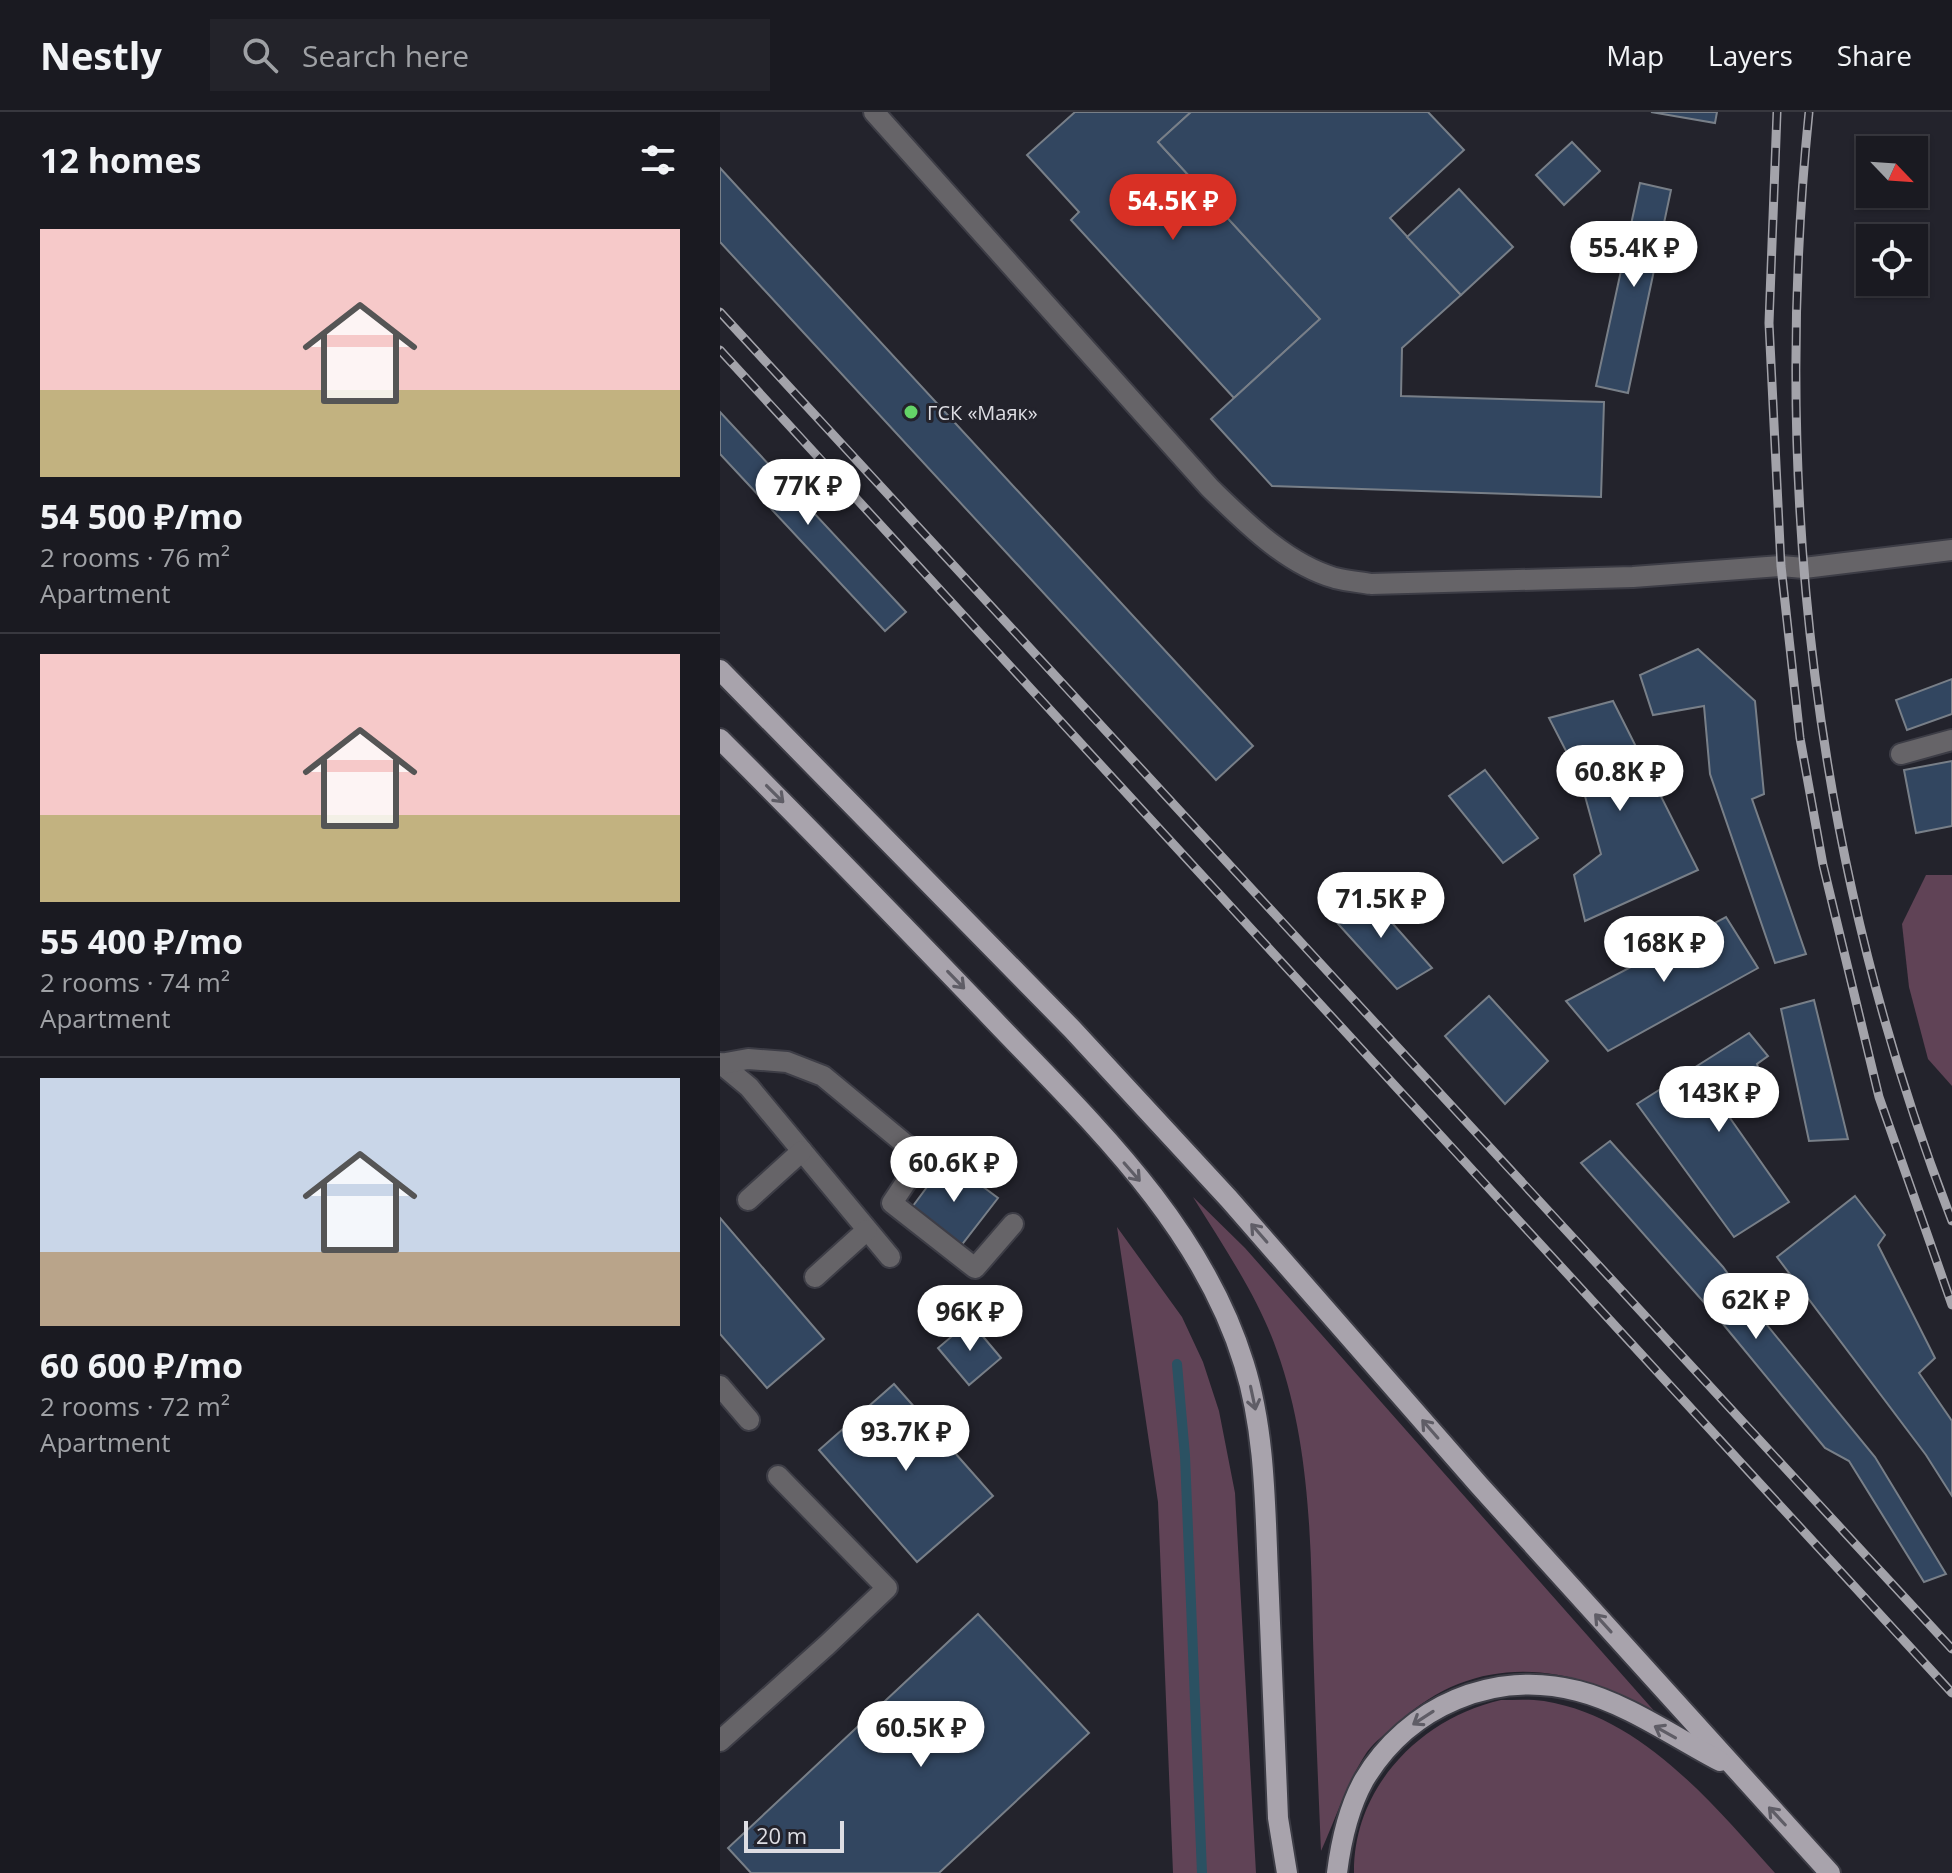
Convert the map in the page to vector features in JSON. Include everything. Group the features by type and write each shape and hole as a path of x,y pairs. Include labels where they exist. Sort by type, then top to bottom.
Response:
{"main road":[{"path":"720,670 1072,1029 1229,1199 1469,1473 1830,1873"},
{"path":"720,739 870,890 1070,1100 1168,1214 1196,1254 1225,1308 1253,1398 1263,1470 1278,1818 1287,1873"},
{"path":"1337,1873 1344,1829 1363,1783 1378,1760 1409,1727 1447,1702 1477,1691 1526,1684 1580,1691 1626,1710 1734,1769"}],"street":[{"path":"874,112 1210,488 1251,527 1285,552 1333,577 1371,584 1633,577 1781,566 1804,568 1952,550"},
{"path":"1901,754 1952,740"},
{"path":"721,1064 748,1059 787,1062 823,1076 922,1158 892,1203 975,1268 1013,1224"},
{"path":"721,1064 749,1087 890,1257"},
{"path":"748,1200 802,1151"},
{"path":"815,1277 867,1230"},
{"path":"720,1386 749,1420"},
{"path":"720,1741 887,1588 778,1476"}],"shaded area":[{"path":"1926,875 1952,875 1952,1086 1928,1059 1909,987 1902,924"},
{"path":"1193,1197 1245,1248 1656,1713 1591,1683 1557,1675 1524,1672 1492,1675 1460,1684 1428,1700 1370,1748 1353,1775 1321,1851 1307,1494 1296,1421 1277,1351 1260,1311"},
{"path":"1117,1227 1182,1317 1203,1362 1219,1411 1235,1493 1256,1873 1173,1873 1158,1502"},
{"path":"1501,1700 1544,1701 1579,1710 1613,1725 1644,1744 1700,1792 1775,1873 1354,1873 1357,1842 1365,1812 1379,1785 1397,1761 1419,1740 1444,1723 1472,1709"}],"building":[{"path":"1075,112 1191,112 1158,142 1320,319 1234,398 1071,220 1079,212 1027,155"},
{"path":"1191,112 1428,112 1464,150 1390,218 1461,295 1402,348 1401,396 1604,402 1601,497 1272,486 1211,419 1320,319 1158,142"},
{"path":"1651,112 1717,112 1715,123"},
{"path":"1572,142 1600,171 1564,205 1536,175"},
{"name":"ГСК «Маяк»","path":"720,168 1253,746 1216,780 720,242"},
{"path":"1640,183 1671,190 1628,393 1596,386"},
{"path":"1459,189 1513,247 1461,295 1407,237"},
{"path":"720,412 906,612 885,631 720,454"},
{"path":"1698,649 1755,701 1764,794 1752,799 1806,954 1775,963 1710,774 1704,706 1653,715 1640,675"},
{"path":"1952,679 1952,714 1907,730 1896,700"},
{"path":"1613,701 1698,870 1585,921 1574,875 1601,854 1580,778 1549,718"},
{"path":"1952,761 1952,826 1916,833 1904,770"},
{"path":"1485,770 1538,838 1503,863 1449,796"},
{"path":"1363,890 1432,968 1397,989 1331,916"},
{"path":"1726,917 1758,968 1608,1051 1566,1001"},
{"path":"1489,996 1548,1061 1505,1104 1445,1036"},
{"path":"1814,1000 1848,1139 1809,1141 1781,1009"},
{"path":"1749,1033 1768,1056 1757,1064 1766,1094 1730,1118 1789,1202 1734,1237 1637,1104"},
{"path":"1610,1141 1723,1267 1875,1457 1946,1574 1924,1582 1849,1461 1825,1448 1723,1324 1581,1163"},
{"path":"947,1160 998,1198 960,1247 910,1210"},
{"path":"1855,1196 1885,1235 1878,1245 1935,1358 1919,1373 1952,1421 1952,1496 1926,1455 1777,1257"},
{"path":"720,1218 824,1339 767,1388 720,1334"},
{"path":"970,1321 1001,1358 969,1385 938,1348"},
{"path":"894,1384 993,1496 917,1562 819,1450"},
{"path":"978,1614 1089,1733 939,1873 751,1873 728,1848"}],"waterway":[{"path":"1177,1364 1185,1456 1202,1873"}],"railway":[{"path":"1777,112 1769,323 1781,566 1800,738 1823,865 1879,1097 1952,1305"},
{"path":"1809,112 1799,253 1796,394 1801,535 1815,675 1837,814 1867,952 1905,1088 1952,1221"},
{"path":"720,312 1952,1649"},
{"path":"720,350 1952,1693"}],"place":[{"name":"ГСК «Маяк»","path":"911,412"}]}
